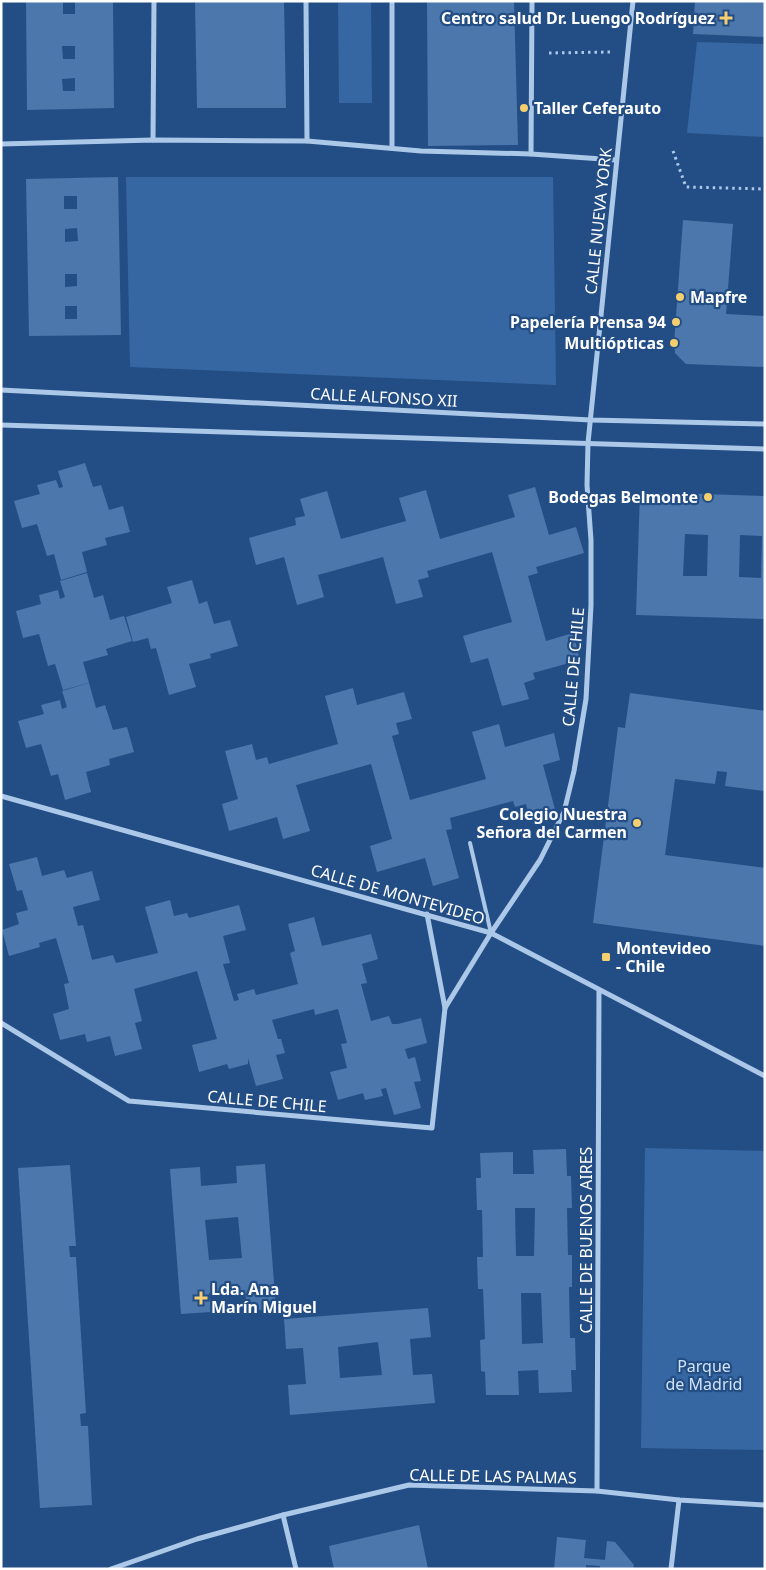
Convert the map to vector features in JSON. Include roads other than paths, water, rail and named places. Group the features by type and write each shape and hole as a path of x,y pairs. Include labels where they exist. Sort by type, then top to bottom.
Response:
{"street":[{"path":"153,140 154,1"},
{"path":"306,1 307,141"},
{"path":"392,1 392,148"},
{"path":"531,154 532,1"},
{"name":"CALLE NUEVA YORK","path":"588,443 633,1"},
{"path":"1,144 153,140 307,141 421,152 531,154 616,160"},
{"name":"CALLE ALFONSO XII","path":"1,390 591,420 765,424"},
{"path":"1,425 765,449"},
{"name":"CALLE DE CHILE","path":"445,1008 491,933 540,860 564,812 574,771 586,698 592,540 586,486 588,443"},
{"name":"CALLE DE MONTEVIDEO","path":"1,796 491,933 765,1076"},
{"name":"CALLE DE CHILE","path":"1,1023 129,1101 432,1128 445,1008 427,914"},
{"name":"CALLE DE BUENOS AIRES","path":"597,1491 600,990"},
{"name":"CALLE DE LAS PALMAS","path":"111,1569 197,1540 283,1515 409,1485 597,1491 680,1500 765,1505"},
{"path":"671,1569 680,1500"},
{"path":"283,1515 296,1569"}],"lane":[{"path":"470,843 491,933"}],"place":[{"name":"Centro salud Dr. Luengo Rodríguez","path":"726,18"},
{"name":"Taller Ceferauto","path":"524,108"},
{"name":"Mapfre","path":"680,297"},
{"name":"Papelería Prensa 94","path":"676,322"},
{"name":"Multiópticas","path":"674,343"},
{"name":"Bodegas Belmonte","path":"708,497"},
{"name":"Colegio Nuestra Señora del Carmen","path":"637,823"},
{"name":"Montevideo - Chile","path":"606,957"},
{"name":"Lda. Ana Marín Miguel","path":"201,1298"}],"park label":[{"name":"Parque de Madrid","path":"704,1375"}]}
